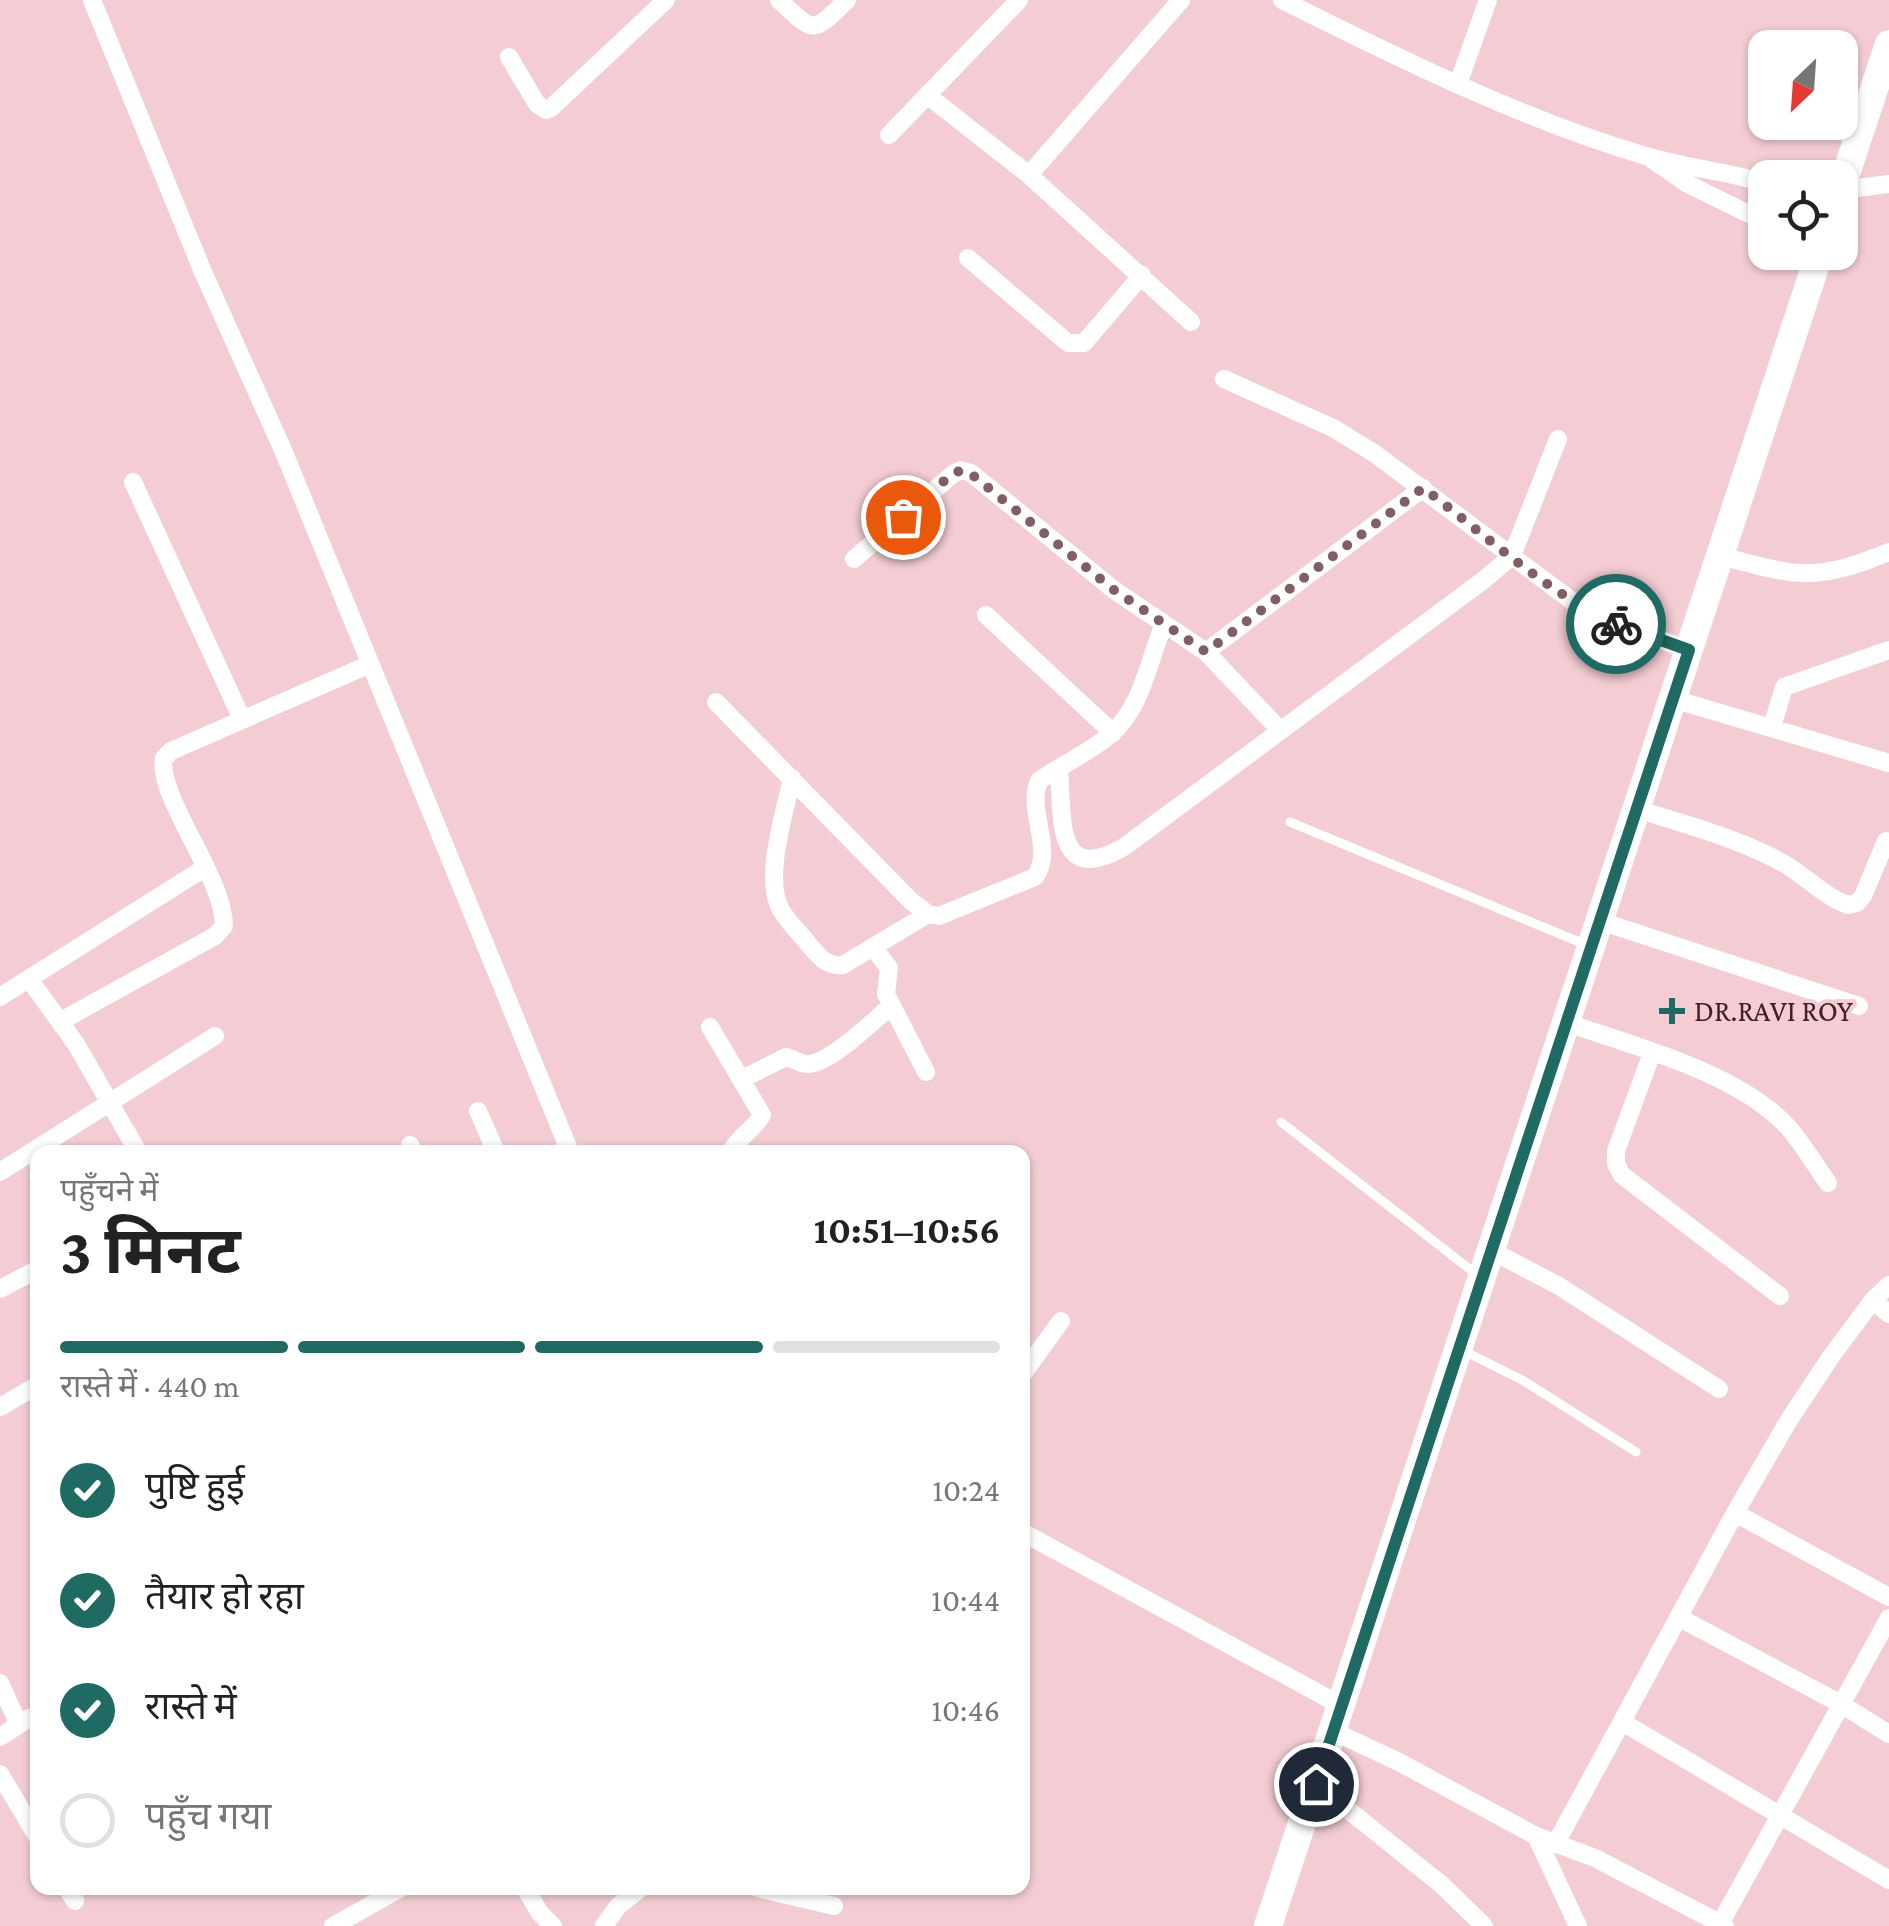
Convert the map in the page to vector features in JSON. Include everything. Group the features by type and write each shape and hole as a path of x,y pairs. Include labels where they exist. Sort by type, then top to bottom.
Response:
{"main road":[{"path":"1850,160 1889,44"},
{"path":"1268,1926 1814,270"}],"street":[{"path":"92,0 203,272 283,450 567,1145"},
{"path":"509,57 537,104 546,110 666,0"},
{"path":"779,0 804,24 814,27 822,25 848,0"},
{"path":"888,135 1019,0"},
{"path":"1030,175 1182,0"},
{"path":"1282,0 1458,84 1648,157 1748,178"},
{"path":"1458,84 1488,0"},
{"path":"927,95 1030,175 1190,322"},
{"path":"1648,157 1688,184 1748,214"},
{"path":"1858,188 1889,184"},
{"path":"968,258 1068,343 1077,346 1084,343 1142,275"},
{"path":"1224,380 1333,428 1423,488 1576,604 1614,623 1689,650"},
{"path":"1060,769 1064,839 1072,854 1088,861 1102,860 1124,847 1512,556 1558,438"},
{"path":"854,560 952,474 962,470 970,473 1073,558 1206,652 1237,680 1280,730"},
{"path":"133,482 242,719"},
{"path":"1206,652 1423,488"},
{"path":"1720,556 1803,576 1829,574 1889,552"},
{"path":"986,615 1114,732"},
{"path":"716,702 911,902 928,914 940,916 1035,877 1043,858 1036,790 1040,781 1114,732 1130,713 1164,624"},
{"path":"1772,727 1778,696 1784,687 1889,650"},
{"path":"60,1022 215,936 224,926 224,915 206,867 164,777 164,758 171,751 368,665"},
{"path":"1673,699 1889,763"},
{"path":"792,778 774,867 774,893 781,911 823,961 843,966 928,914"},
{"path":"1637,809 1748,846 1848,905 1863,896 1886,841"},
{"path":"0,997 206,867"},
{"path":"1596,934 1858,1006"},
{"path":"874,947 889,968 886,994 926,1072"},
{"path":"29,979 60,1022 134,1145"},
{"path":"742,1078 786,1057 807,1065 815,1063 891,1006"},
{"path":"1567,1023 1712,1076 1753,1099 1787,1126 1828,1184"},
{"path":"710,1028 762,1114 757,1125 735,1145"},
{"path":"44,1145 215,1036"},
{"path":"1652,1054 1616,1152 1616,1164 1622,1175 1780,1296"},
{"path":"478,1111 493,1145"},
{"path":"0,1172 30,1153"},
{"path":"1492,1251 1559,1286 1719,1389"},
{"path":"0,1290 30,1273"},
{"path":"1556,1844 1735,1513 1799,1405 1873,1300 1889,1285"},
{"path":"1873,1300 1889,1314"},
{"path":"1030,1364 1061,1321"},
{"path":"0,1407 30,1390"},
{"path":"1735,1513 1889,1597"},
{"path":"1030,1537 1337,1718 1399,1762 1536,1836 1595,1858 1722,1925 1889,1618"},
{"path":"1680,1618 1889,1734"},
{"path":"0,1683 19,1725"},
{"path":"0,1737 30,1718"},
{"path":"1624,1723 1889,1880"},
{"path":"0,1774 30,1825"},
{"path":"1316,1784 1442,1885 1484,1926"},
{"path":"1536,1836 1578,1926"},
{"path":"333,1926 388,1895"},
{"path":"529,1895 553,1926"},
{"path":"604,1926 618,1906 632,1895"},
{"path":"787,1895 834,1906"}],"lane":[{"path":"1290,822 1596,934"},
{"path":"1282,1122 1482,1279"},
{"path":"1459,1348 1551,1398 1636,1452"}],"way so far":[{"path":"903,517 952,474 962,470 970,473 1114,590 1206,652 1423,488 1541,581 1616,624"}],"place":[{"name":"DR.RAVI ROY","path":"1672,1011"}],"route":[{"path":"1316,1784 1689,650 1616,624"}]}
